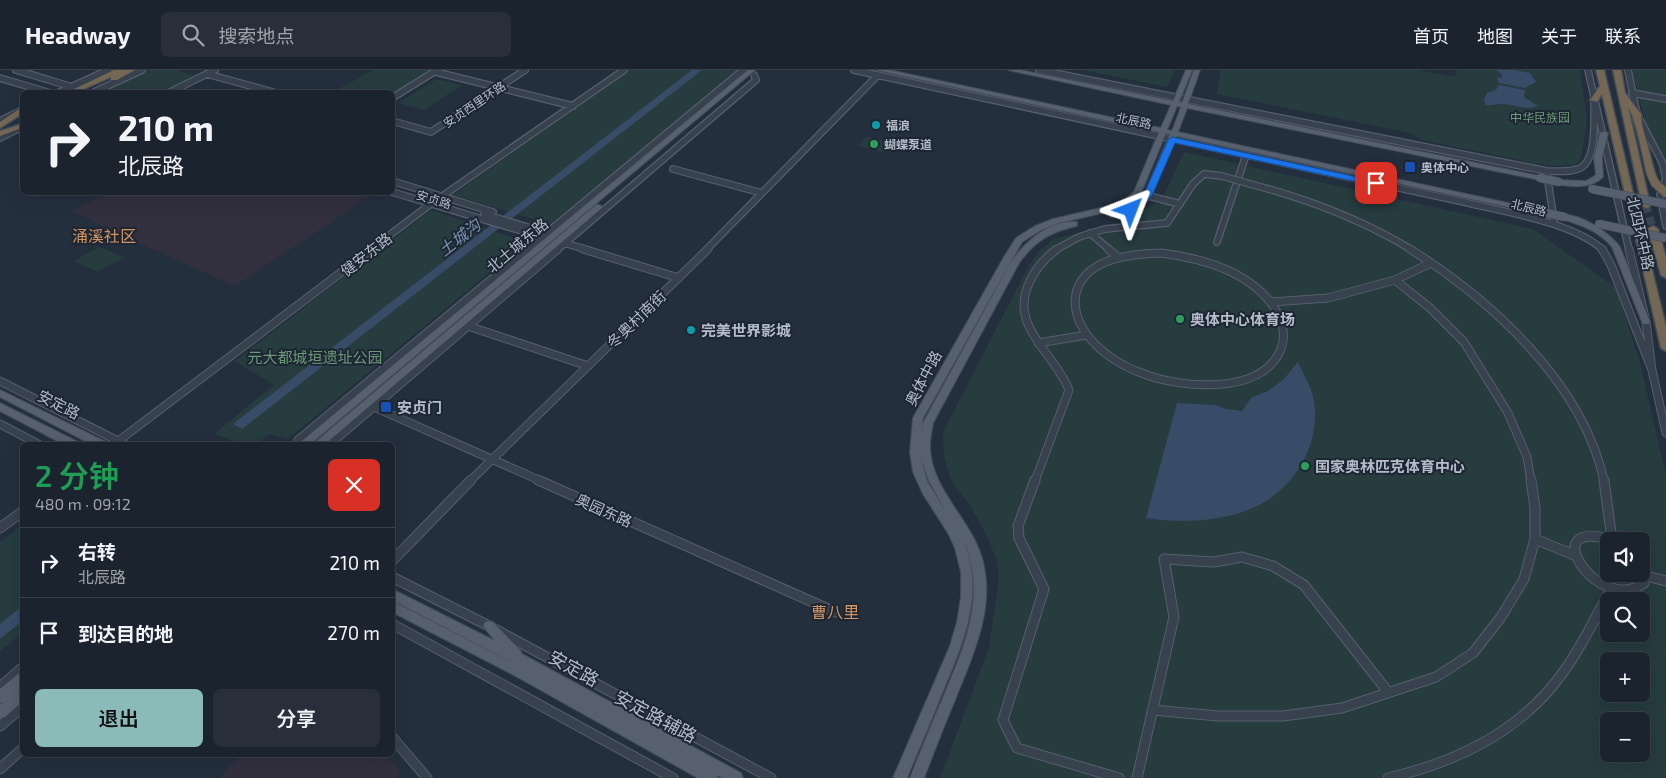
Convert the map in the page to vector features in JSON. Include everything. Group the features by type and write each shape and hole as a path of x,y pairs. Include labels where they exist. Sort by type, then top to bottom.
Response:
{"highway":[{"path":"72,90 120,70"},
{"path":"87,90 131,70"},
{"name":"北四环中路","path":"1600,70 1631,202"},
{"name":"北四环中路","path":"1617,70 1646,205"},
{"path":"1594,100 1604,85"},
{"path":"1620,90 1637,114 1638,126 1655,183 1666,193"},
{"path":"0,126 20,111"},
{"path":"0,126 20,117"},
{"path":"1,136 20,122"},
{"path":"1,136 20,127"},
{"name":"北四环中路","path":"1637,226 1666,348"},
{"name":"北四环中路","path":"1653,229 1666,275"}],"main road":[{"name":"北土城东路","path":"306,442 549,237 711,111 753,73 761,70"},
{"name":"北辰路","path":"1011,70 1176,101 1559,182"},
{"path":"1148,196 1176,101 1189,70"},
{"path":"1137,193 1185,103 1197,70"},
{"name":"北辰路","path":"879,73 1167,135 1565,217"},
{"path":"1559,182 1588,183 1596,180 1600,175 1598,158 1604,133"},
{"path":"1559,182 1666,204"},
{"name":"奥体中路","path":"900,778 956,646 962,627 968,592 966,568 961,548 953,530 933,503 916,465 914,444 918,418 1019,240 1038,228 1056,221 1121,206 1137,193"},
{"name":"奥体中路","path":"916,778 969,649 980,602 977,562 966,534 939,493 928,470 924,447 928,423 1015,262 1028,244 1046,232 1131,210 1148,196"},
{"path":"1565,217 1598,230 1609,237 1616,247 1646,322"},
{"path":"1565,217 1666,238"},
{"name":"北土城东路","path":"321,442 485,303 549,237"},
{"path":"485,303 500,299"},
{"name":"安定路","path":"0,392 96,442"},
{"name":"安定路","path":"1,409 68,442"},
{"name":"安定路","path":"395,596 522,660 736,778"},
{"name":"安定路","path":"395,608 514,668 712,778"},
{"path":"489,626 522,660"},
{"path":"0,697 20,680"},
{"path":"0,713 20,696"}],"street":[{"path":"1,78 18,70 72,90 108,70"},
{"path":"102,90 142,70"},
{"path":"174,90 215,70"},
{"name":"安贞西里环路","path":"395,122 431,132 525,70"},
{"name":"健安东路","path":"117,442 432,203 624,70"},
{"name":"北土城东路","path":"297,442 549,237 744,70"},
{"name":"北辰路","path":"854,70 879,73"},
{"name":"北辰路","path":"1039,70 1176,101"},
{"name":"北四环中路","path":"1588,70 1646,322 1652,370 1666,433"},
{"name":"北四环中路","path":"1628,70 1637,114 1663,164 1666,178 1660,195 1666,226"},
{"path":"395,96 436,71 574,106"},
{"name":"冬奥村南街","path":"395,558 491,460 678,278 879,73"},
{"path":"207,74 266,90"},
{"path":"1,78 40,90"},
{"path":"1632,94 1666,100"},
{"name":"北辰路","path":"1185,103 1547,171 1580,169 1586,164 1594,133 1594,100"},
{"path":"0,121 20,111"},
{"name":"北辰路","path":"1167,135 1246,155 1464,202 1554,225 1592,240 1602,250 1611,265 1652,370"},
{"path":"1217,242 1246,155"},
{"path":"674,168 762,193"},
{"path":"1547,171 1554,225"},
{"path":"1119,778 1017,748 1003,720 1044,589 1019,538 1018,526 1069,390 1066,380 1038,343 1026,322 1023,305 1035,270 1048,254 1067,242 1090,233 1120,227 1160,226 1168,223 1193,184 1204,174 1222,176 1288,194 1357,220 1431,263 1472,293 1506,324 1536,356 1565,392 1588,435 1604,479 1613,532"},
{"name":"安贞路","path":"395,182 474,206 491,219"},
{"name":"安贞路","path":"395,188 432,203"},
{"name":"安贞路","path":"395,193 515,226 678,278"},
{"path":"1137,193 1180,204"},
{"name":"安贞路","path":"395,195 478,212 491,219"},
{"path":"474,206 478,212"},
{"path":"491,219 515,226 526,236 549,237"},
{"path":"1090,233 1118,258"},
{"name":"北土城东路","path":"333,442 500,299 549,237"},
{"path":"1160,253 1184,256 1228,270 1248,282 1270,302 1282,324 1284,340 1274,361 1265,369 1246,379 1214,385 1186,384 1149,376 1116,360 1097,346 1087,335 1076,312 1077,291 1088,273 1102,264 1138,254 1160,253"},
{"path":"1270,302 1328,298 1395,280 1431,263"},
{"path":"1152,710 1218,716 1283,716 1342,708 1436,677 1473,653 1500,617 1524,579 1535,539 1535,508 1527,457 1508,413 1464,342 1430,308 1395,280"},
{"path":"468,326 588,366"},
{"path":"1038,343 1087,335"},
{"path":"0,380 114,442"},
{"name":"奥园东路","path":"374,407 835,612"},
{"path":"0,424 34,442"},
{"path":"0,528 20,513"},
{"path":"1600,538 1591,536 1576,542 1574,555 1579,564 1588,573 1612,588 1635,591 1643,589 1649,582"},
{"path":"1535,539 1574,555"},
{"path":"1137,778 1174,617 1164,559 1214,562 1242,557 1273,566 1304,585 1388,692"},
{"path":"1650,577 1666,581"},
{"path":"395,579 489,626"},
{"path":"1388,778 1448,758 1493,738 1528,709 1556,683 1584,639 1612,588"},
{"path":"395,626 673,778"},
{"name":"安定路辅路","path":"489,626 771,778"},
{"path":"0,687 20,670"},
{"path":"0,726 20,709"},
{"path":"395,740 428,778"},
{"path":"0,769 20,751"}],"shaded area":[{"path":"103,195 370,196 235,286 72,211"},
{"path":"238,757 388,757 400,773 395,778 219,778"}],"green space":[{"path":"151,70 176,70 198,77 170,90 108,90"},
{"path":"373,70 432,70 395,94 395,90 337,90"},
{"path":"630,70 737,70 550,224 453,195"},
{"path":"1083,70 1175,70 1167,87"},
{"name":"中华民族园","path":"1221,70 1417,70 1455,77 1457,70 1580,70 1587,119 1581,160 1575,165 1549,166 1421,140 1411,133 1217,94"},
{"path":"1632,70 1666,70 1666,199"},
{"path":"436,79 462,85 424,110 398,103"},
{"name":"蝴蝶泵道","path":"867,136 891,143 882,152 858,146"},
{"name":"国家奥林匹克体育中心","path":"1184,152 1533,229 1616,288 1640,362 1666,476 1666,778 940,778 989,648 999,578 996,559 989,540 971,507 951,481 944,456 943,432 1026,271 1038,252 1054,239 1128,220 1156,203 1160,204"},
{"name":"元大都城垣遗址公园","path":"431,210 520,240 524,244 288,439 269,434 259,442 237,442 214,434 274,385 235,361"},
{"path":"99,247 124,257 98,272 74,261"},
{"path":"20,527 20,635 0,651 0,542"}],"water":[{"path":"692,70 702,70 242,429 233,424"},
{"path":"1496,70 1530,73 1536,82 1525,88 1499,83 1497,77 1502,78 1502,74"},
{"path":"1499,85 1525,90 1524,97 1538,106 1523,108 1506,104 1485,105 1484,100 1487,93 1496,90"},
{"path":"1298,362 1312,393 1315,411 1310,447 1292,478 1264,502 1236,514 1211,519 1184,521 1146,518 1177,403 1214,405 1242,411 1251,398 1268,391 1284,379"},
{"path":"20,608 20,623 0,639 0,624"}],"tunnel":[{"path":"1631,202 1637,225"},
{"path":"1646,205 1653,229"}],"place":[{"name":"福浪","path":"876,125"},
{"name":"蝴蝶泵道","path":"874,144"},
{"name":"奥体中心","path":"1410,167"},
{"name":"奥体中心体育场","path":"1180,319"},
{"name":"完美世界影城","path":"691,330"},
{"name":"安贞门","path":"386,407"},
{"name":"国家奥林匹克体育中心","path":"1305,466"}],"district":[{"name":"涌溪社区","path":"104,235"},
{"name":"曹八里","path":"835,611"}],"route":[{"path":"1131,210 1148,196 1172,140 1376,183"}],"water label":[{"name":"土城沟","path":"459,237"}]}
